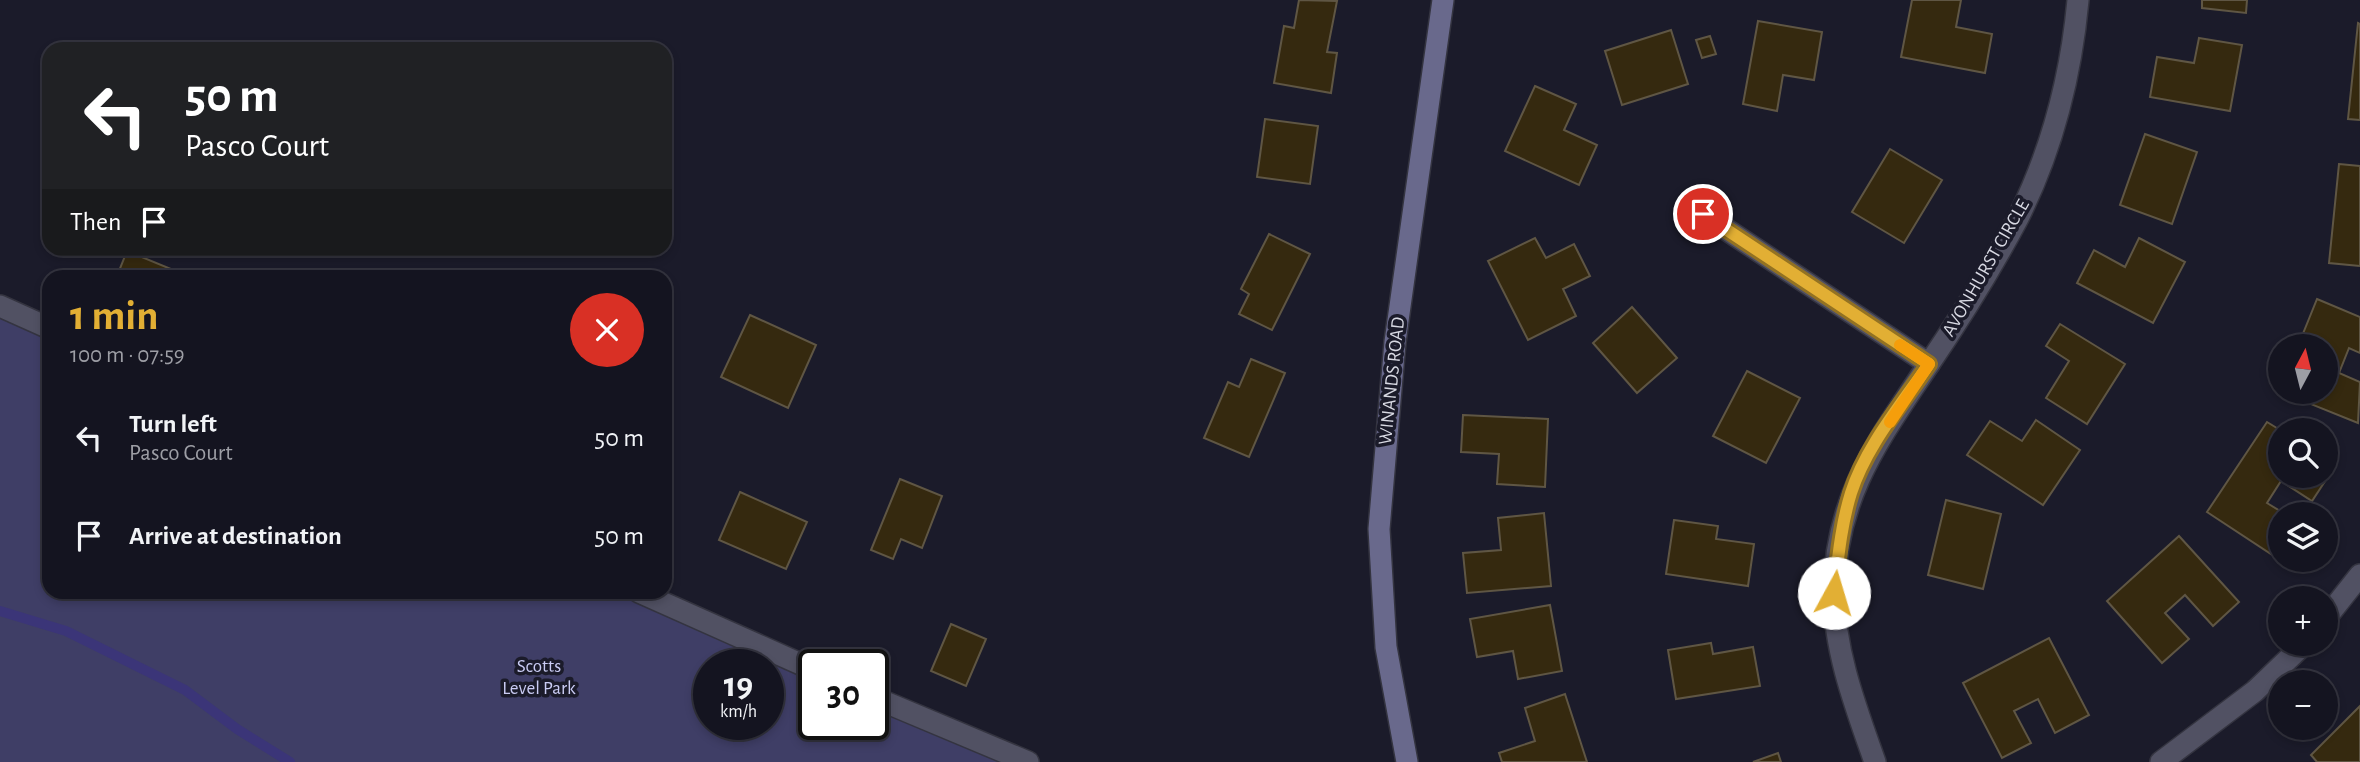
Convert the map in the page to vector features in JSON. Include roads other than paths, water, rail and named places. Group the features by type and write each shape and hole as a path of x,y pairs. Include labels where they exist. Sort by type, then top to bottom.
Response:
{"street":[{"name":"WINANDS ROAD","path":"1407,762 1386,648 1379,529 1395,342 1443,0"},
{"name":"AVONHURST CIRCLE","path":"1875,762 1854,703 1840,646 1834,593 1840,540 1852,491 1875,444 1929,364 2018,218 2039,171 2057,119 2073,51 2078,0"},
{"path":"1703,214 1929,364"},
{"path":"0,306 42,325"},
{"path":"2338,603 2360,575"},
{"path":"655,599 798,663"},
{"path":"2161,762 2255,691 2291,656"},
{"path":"889,704 1028,762"}],"waterway":[{"path":"0,611 66,631 185,690 237,729 290,762"}],"park label":[{"name":"Scotts Level Park","path":"539,677"}]}
